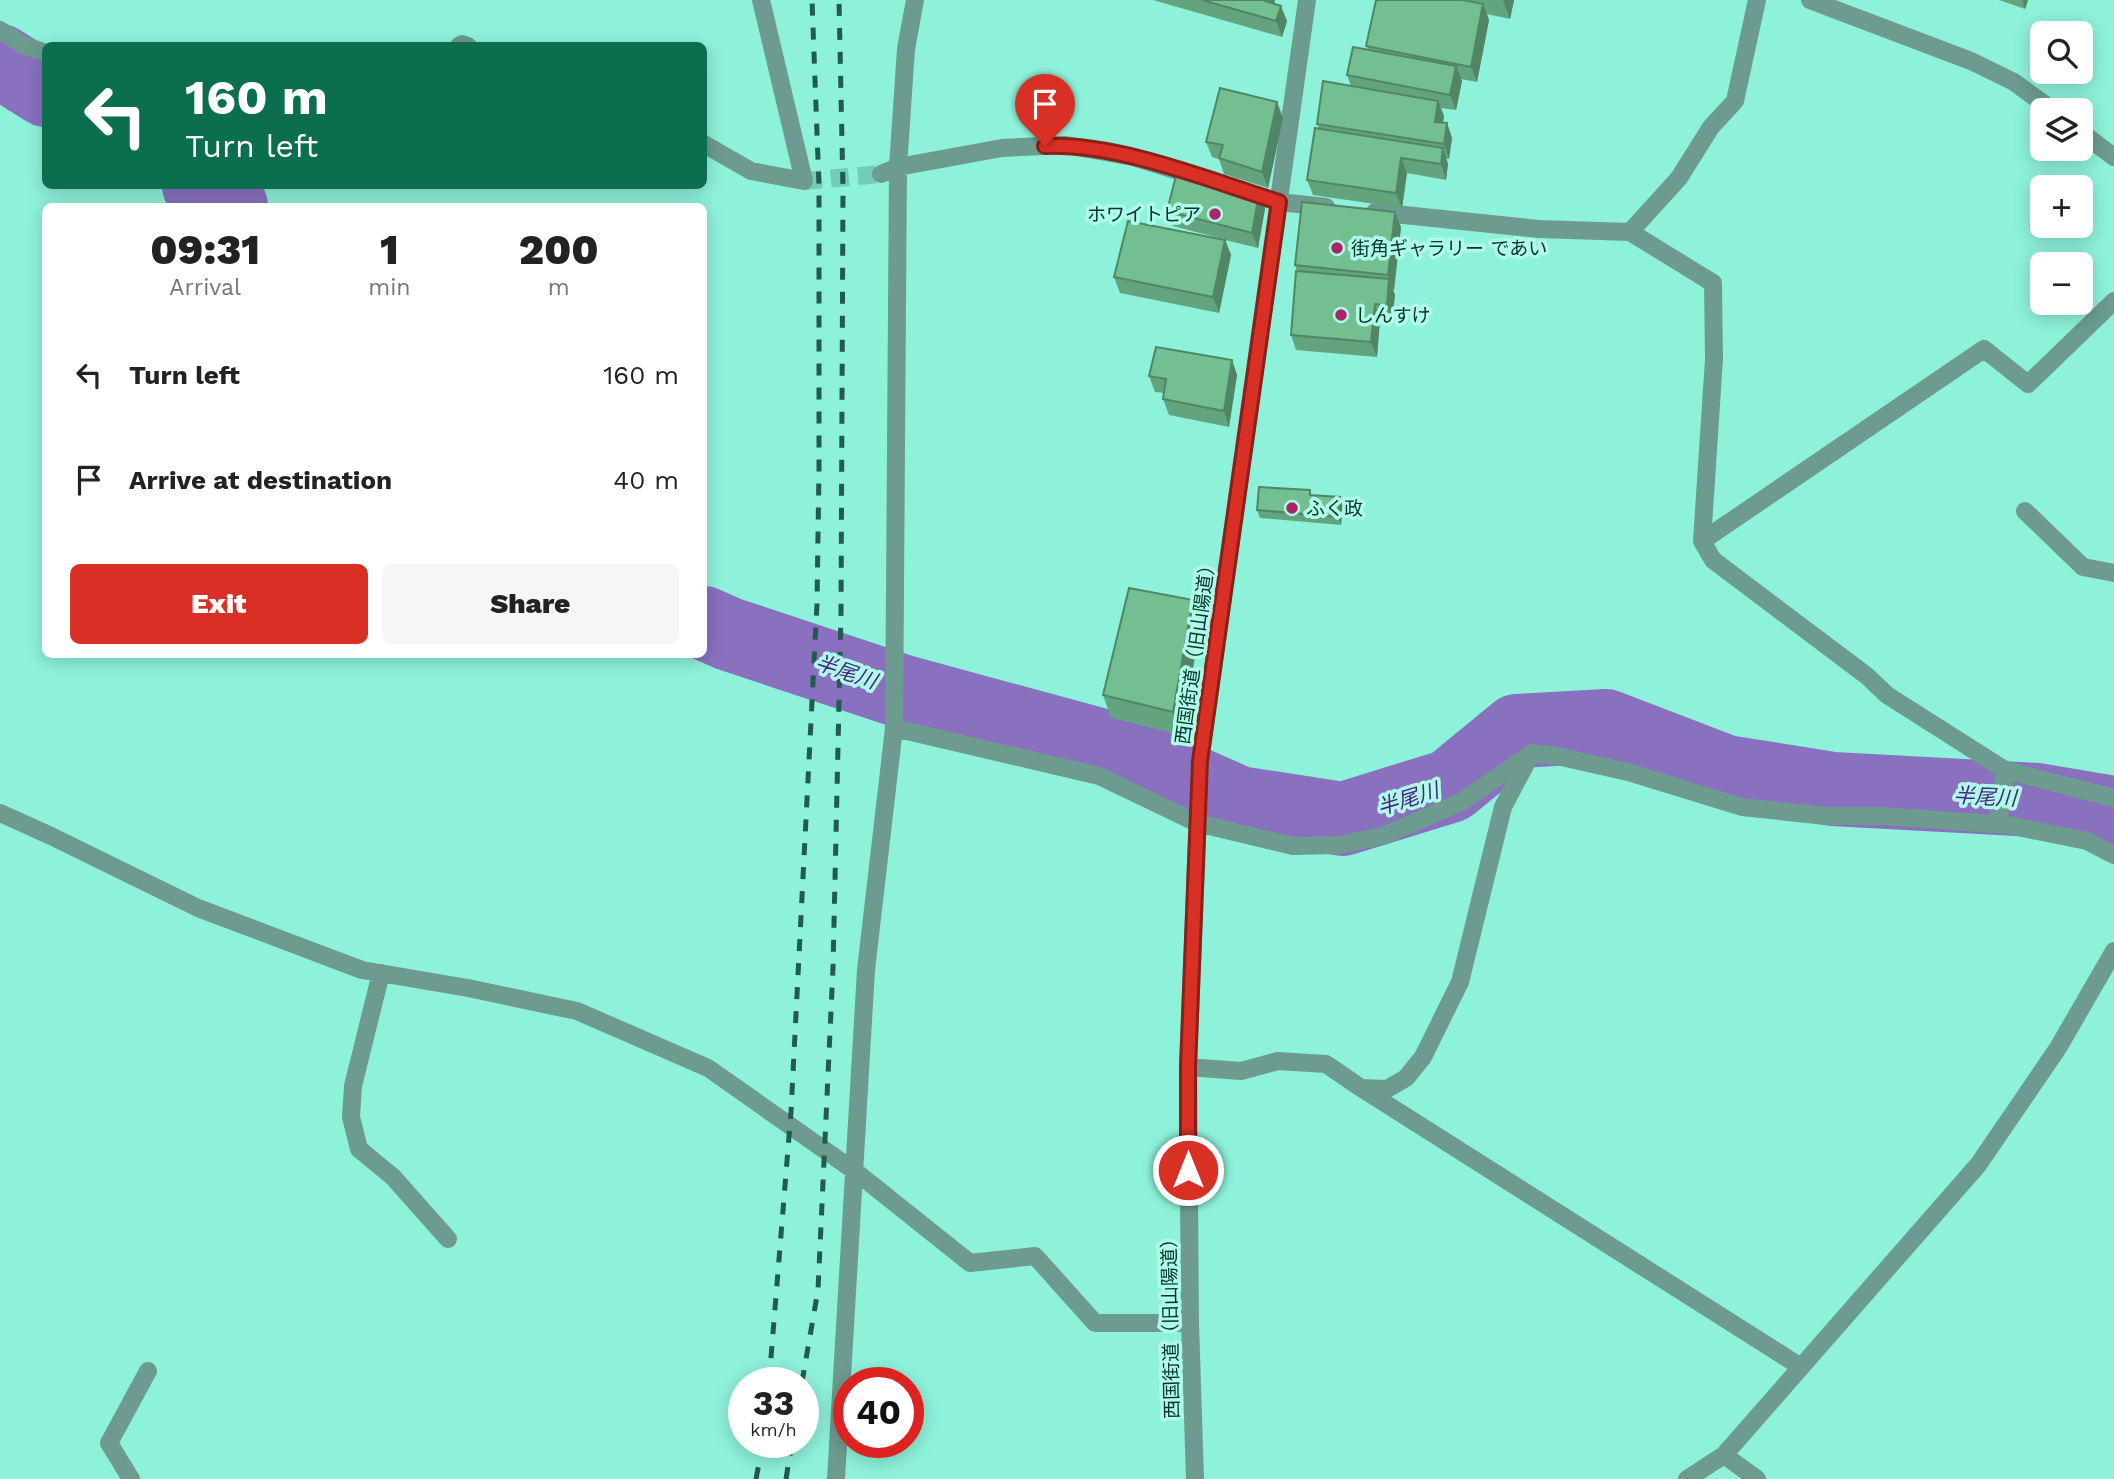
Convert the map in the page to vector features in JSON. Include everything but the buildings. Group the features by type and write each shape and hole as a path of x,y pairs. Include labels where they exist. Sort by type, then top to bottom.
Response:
{"street":[{"path":"707,146 751,171 804,181 761,0"},
{"path":"836,1479 866,970 894,728 889,171 915,0"},
{"name":"西国街道（旧山陽道）","path":"1195,1479 1190,1323 1188,1067 1200,761 1307,0"},
{"path":"1630,232 1679,178 1710,127 1735,101 1757,0"},
{"path":"1810,0 1971,61 2014,82 2036,98"},
{"path":"0,30 23,46 42,52"},
{"path":"2093,141 2114,157"},
{"path":"889,171 1002,148 1066,145 1133,157 1213,181"},
{"path":"1252,194 1279,202 1539,229 1630,232 1713,283 1714,359 1702,541 1713,560 1867,676 1887,695 2005,771 2114,798"},
{"path":"1702,541 1984,349 2028,384 2114,301"},
{"path":"2025,511 2083,567 2114,573"},
{"path":"894,728 1099,776 1197,823 1293,846 1339,845 1383,836 1462,801 1532,753 1628,772 1742,807 1826,816 1998,823 2087,841 2114,855"},
{"path":"1360,1088 1387,1089 1406,1078 1423,1057 1460,982 1503,807 1532,753"},
{"path":"1998,823 2005,771"},
{"path":"0,813 198,908 362,970 468,988 577,1012 708,1068 856,1172 970,1263 1035,1256 1095,1323 1190,1323"},
{"path":"1687,1479 1724,1455 1978,1165 2058,1048 2114,951"},
{"path":"381,973 352,1086 351,1117 359,1149 393,1177 448,1239"},
{"path":"1188,1067 1241,1071 1278,1060 1326,1063 1360,1088 1801,1367"},
{"path":"131,1479 109,1443 148,1371"},
{"path":"1724,1455 1757,1479"}],"waterway":[{"name":"半尾川","path":"0,61 42,87"},
{"name":"半尾川","path":"204,189 226,203"},
{"name":"半尾川","path":"707,624 904,692 1121,751 1239,803 1343,819 1450,786 1517,731 1606,726 1726,772 1833,789 2037,800 2114,813"}],"tunnel":[{"path":"804,181 881,174"}],"railway":[{"path":"770,1367 791,1112 817,604 819,186 812,0"},
{"path":"805,1367 818,1290 833,968 841,614 843,189 839,0"},
{"path":"756,1479 760,1458"},
{"path":"786,1479 789,1458"}],"place":[{"name":"ホワイトピア","path":"1215,214"},
{"name":"街角ギャラリー であい","path":"1337,248"},
{"name":"しんすけ","path":"1341,315"},
{"name":"ふく政","path":"1292,508"}],"route":[{"path":"1045,146 1066,145 1133,157 1279,202 1200,761 1188,1067 1188,1170"}]}
